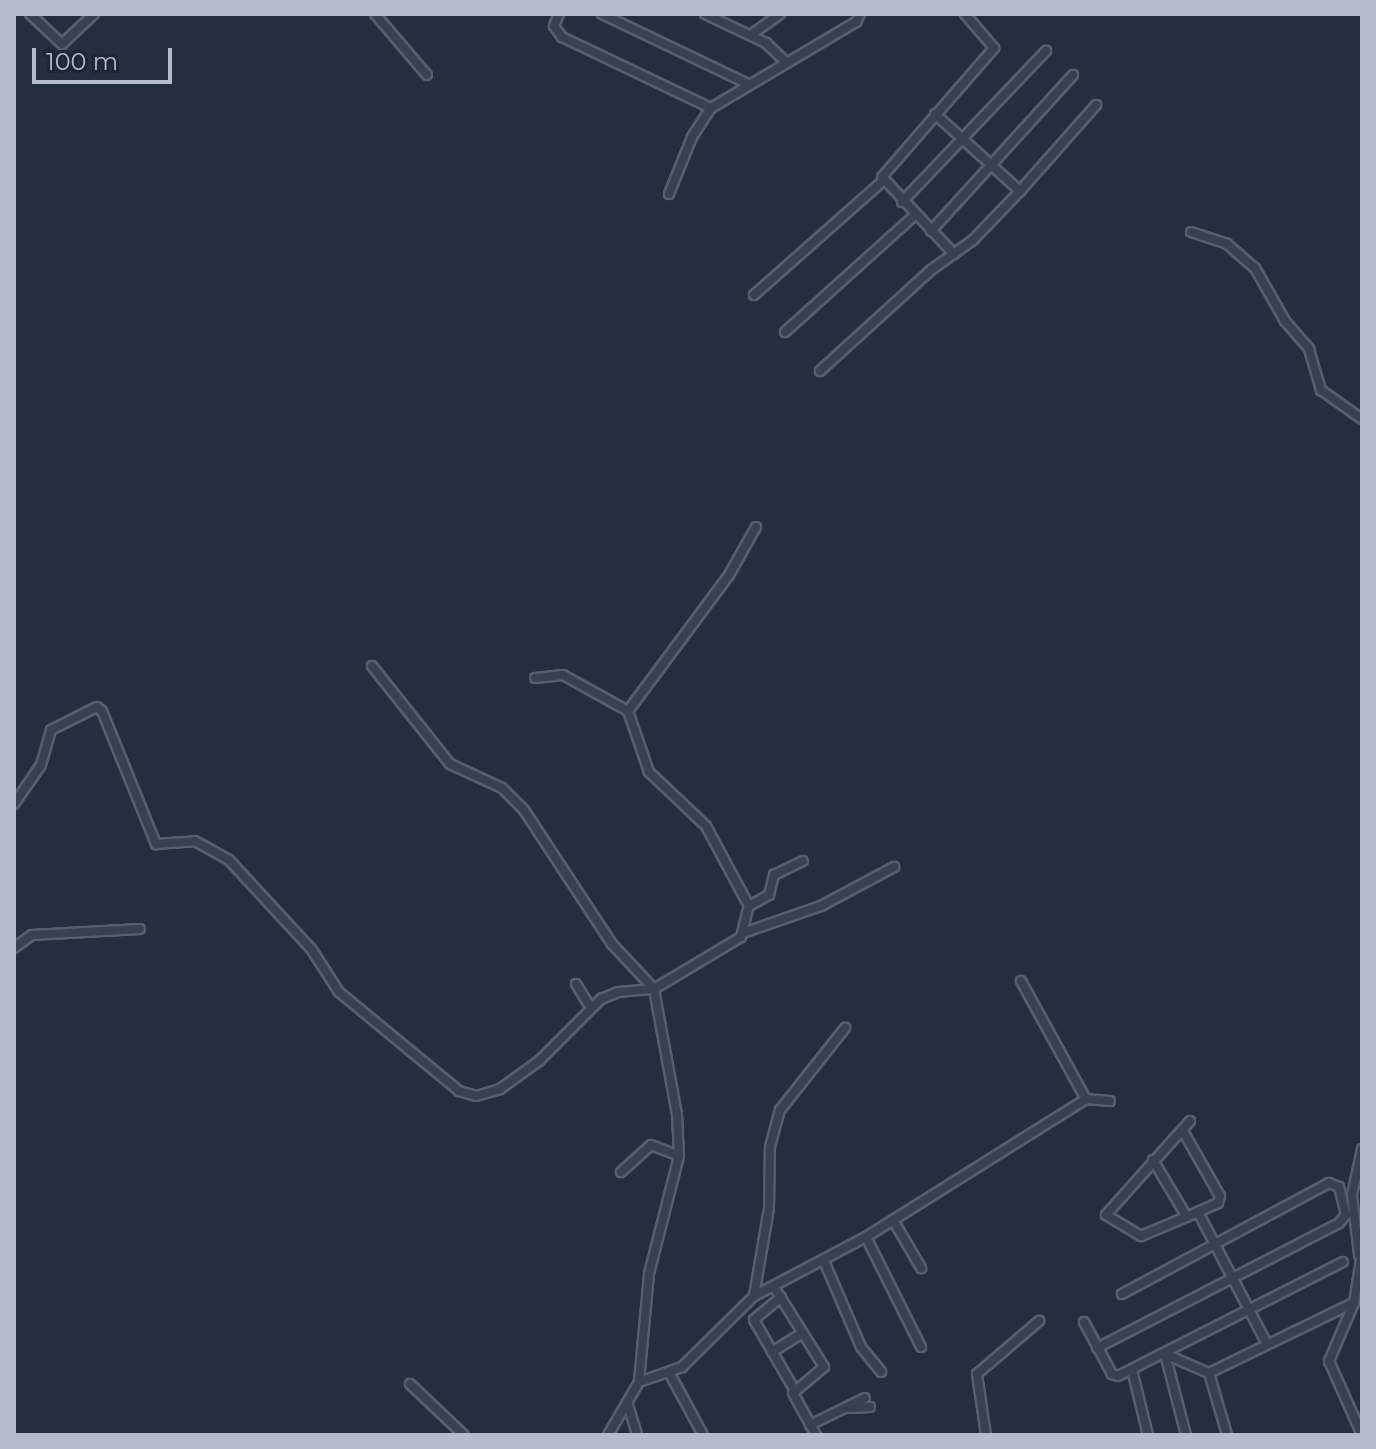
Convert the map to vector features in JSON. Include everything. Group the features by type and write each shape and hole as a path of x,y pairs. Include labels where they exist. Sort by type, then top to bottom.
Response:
{"street":[{"path":"30,14 62,44 94,14"},
{"path":"375,14 427,75"},
{"path":"559,14 554,26 562,37 711,108"},
{"path":"602,14 748,84"},
{"path":"705,14 751,35 786,62"},
{"path":"751,35 780,14"},
{"path":"669,194 692,137 711,108 856,22 860,14"},
{"path":"754,295 883,181 886,169 994,48 965,14"},
{"path":"902,202 1046,51"},
{"path":"931,231 1073,75"},
{"path":"820,371 954,254 1020,191 1096,105"},
{"path":"935,114 1020,191"},
{"path":"883,181 954,254"},
{"path":"785,332 915,215"},
{"path":"1191,232 1227,244 1255,268 1285,321 1309,349 1321,390 1362,419"},
{"path":"628,711 729,575 756,527"},
{"path":"372,666 450,764 502,788 524,810 612,944 654,989 677,1114 679,1156 649,1274 639,1382 608,1435"},
{"path":"535,678 563,675 628,711 649,772 706,826 749,906 743,933"},
{"path":"14,804 41,765 51,730 97,707 102,711 156,844 195,841 229,860 312,950 339,992 459,1091 476,1096 500,1089 539,1061 590,1006 618,992 654,989 743,933 821,906 894,867"},
{"path":"749,906 769,895 774,875 803,861"},
{"path":"14,948 32,935 140,929"},
{"path":"1021,981 1086,1099"},
{"path":"576,984 590,1006"},
{"path":"754,1296 769,1208 770,1147 780,1110 845,1028"},
{"path":"639,1382 670,1374 754,1296 866,1237 1086,1099 1110,1101"},
{"path":"1183,1131 1220,1196 1218,1203 1141,1236 1107,1216 1190,1121"},
{"path":"621,1172 651,1145 679,1156"},
{"path":"1362,1149 1352,1195 1360,1254 1354,1303 1329,1361 1362,1435"},
{"path":"1153,1160 1187,1217"},
{"path":"1097,1348 1342,1220 1346,1211 1339,1187 1329,1183 1122,1294"},
{"path":"1198,1212 1267,1344"},
{"path":"893,1220 921,1268"},
{"path":"866,1237 921,1347"},
{"path":"824,1261 861,1347 881,1372"},
{"path":"1084,1322 1113,1376 1165,1354 1343,1262"},
{"path":"774,1287 824,1367 794,1389"},
{"path":"781,1297 754,1320 794,1389 816,1435"},
{"path":"1165,1354 1209,1373 1354,1303"},
{"path":"986,1435 977,1374 1039,1321"},
{"path":"772,1352 803,1333"},
{"path":"1165,1354 1186,1435"},
{"path":"1132,1370 1148,1435"},
{"path":"1209,1373 1227,1435"},
{"path":"670,1374 703,1435"},
{"path":"410,1384 464,1435"},
{"path":"810,1425 840,1409 867,1403"},
{"path":"628,1405 637,1435"}]}
